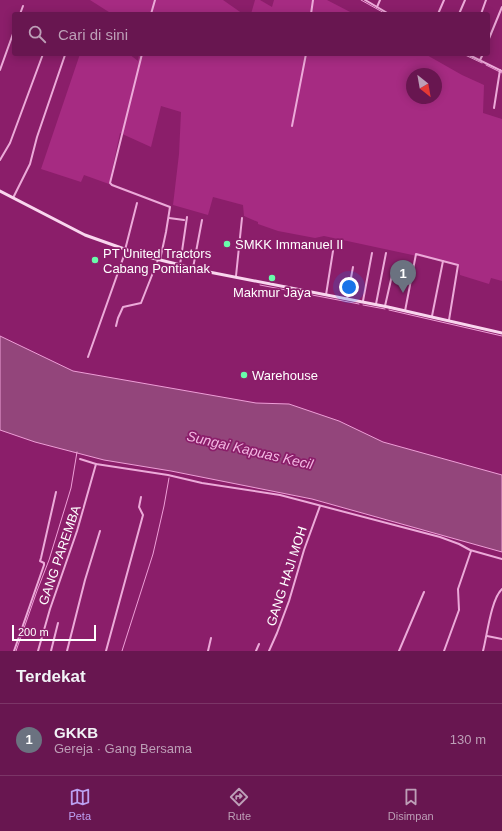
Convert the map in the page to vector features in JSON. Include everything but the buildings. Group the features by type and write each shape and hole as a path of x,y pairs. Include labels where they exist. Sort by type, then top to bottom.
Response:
{"main road":[{"path":"0,191 85,235 125,250 159,260 376,304 502,333"}],"street":[{"path":"152,12 155,0"},
{"path":"311,12 313,0"},
{"path":"365,0 386,12"},
{"path":"377,7 380,0"},
{"path":"439,12 444,0"},
{"path":"460,12 465,0"},
{"path":"482,12 486,0"},
{"path":"21,12 23,6"},
{"path":"490,36 502,7"},
{"path":"0,70 12,37"},
{"path":"0,160 10,143 42,56"},
{"path":"13,198 30,164 37,137 65,56"},
{"path":"116,326 123,307 141,303 159,260 169,218 170,207 110,183 142,56"},
{"path":"292,126 306,56"},
{"path":"471,56 501,71 494,108"},
{"path":"480,60 482,56"},
{"path":"88,357 125,250 137,203"},
{"path":"180,265 187,217"},
{"path":"169,218 184,220"},
{"path":"236,276 242,218"},
{"path":"193,268 202,220"},
{"path":"326,295 333,251"},
{"path":"363,302 372,254"},
{"path":"376,304 386,254"},
{"path":"405,311 416,254 458,265 449,320"},
{"path":"432,316 443,261"},
{"path":"347,299 353,267"},
{"path":"385,306 393,271"},
{"path":"80,459 96,464 162,474 202,483 270,493 440,537 471,551 502,559"},
{"name":"GANG PAREMBA","path":"38,651 50,609 80,523 96,464"},
{"path":"14,651 44,565 40,560 56,492"},
{"path":"106,651 143,515 139,507 141,497"},
{"name":"GANG HAJI MOH","path":"269,651 278,633 304,550 320,506"},
{"path":"67,651 85,580 100,530"},
{"path":"444,651 459,610 458,589 471,551"},
{"path":"483,651 494,603 502,589"},
{"path":"399,651 424,592"},
{"path":"51,651 58,623"},
{"path":"487,636 502,640"},
{"path":"208,651 211,638"},
{"path":"256,651 259,644"}],"shaded area":[{"path":"90,0 223,0 240,12 109,12"},
{"path":"255,0 260,0 272,7 274,0 327,0 350,12 252,12"},
{"path":"79,56 132,56 138,61 139,56 429,56 462,75 484,85 483,113 502,119 502,281 491,278 489,284 460,275 459,265 324,236 315,238 278,231 258,224 258,222 244,216 243,205 213,197 208,215 173,205 179,154 181,112 161,106 151,147 120,133 109,184 84,175 81,182 41,169"}],"water":[{"name":"Sungai Kapuas Kecil","path":"0,336 73,371 256,403 289,404 339,421 383,442 502,475 502,552 312,499 171,471 104,460 35,442 0,430"}],"waterway":[{"path":"361,0 382,12"},
{"path":"467,56 482,63"},
{"path":"486,65 502,73"},
{"path":"260,285 359,304"},
{"path":"363,305 385,309"},
{"path":"389,310 502,336"},
{"path":"16,651 49,560 71,488 77,452"},
{"path":"122,651 153,554 169,478"}],"place":[{"name":"SMKK Immanuel II","path":"227,244"},
{"name":"PT United Tractors Cabang Pontianak","path":"95,260"},
{"name":"Makmur Jaya","path":"272,278"},
{"name":"GKKB","path":"403,293"},
{"name":"Warehouse","path":"244,375"}]}
